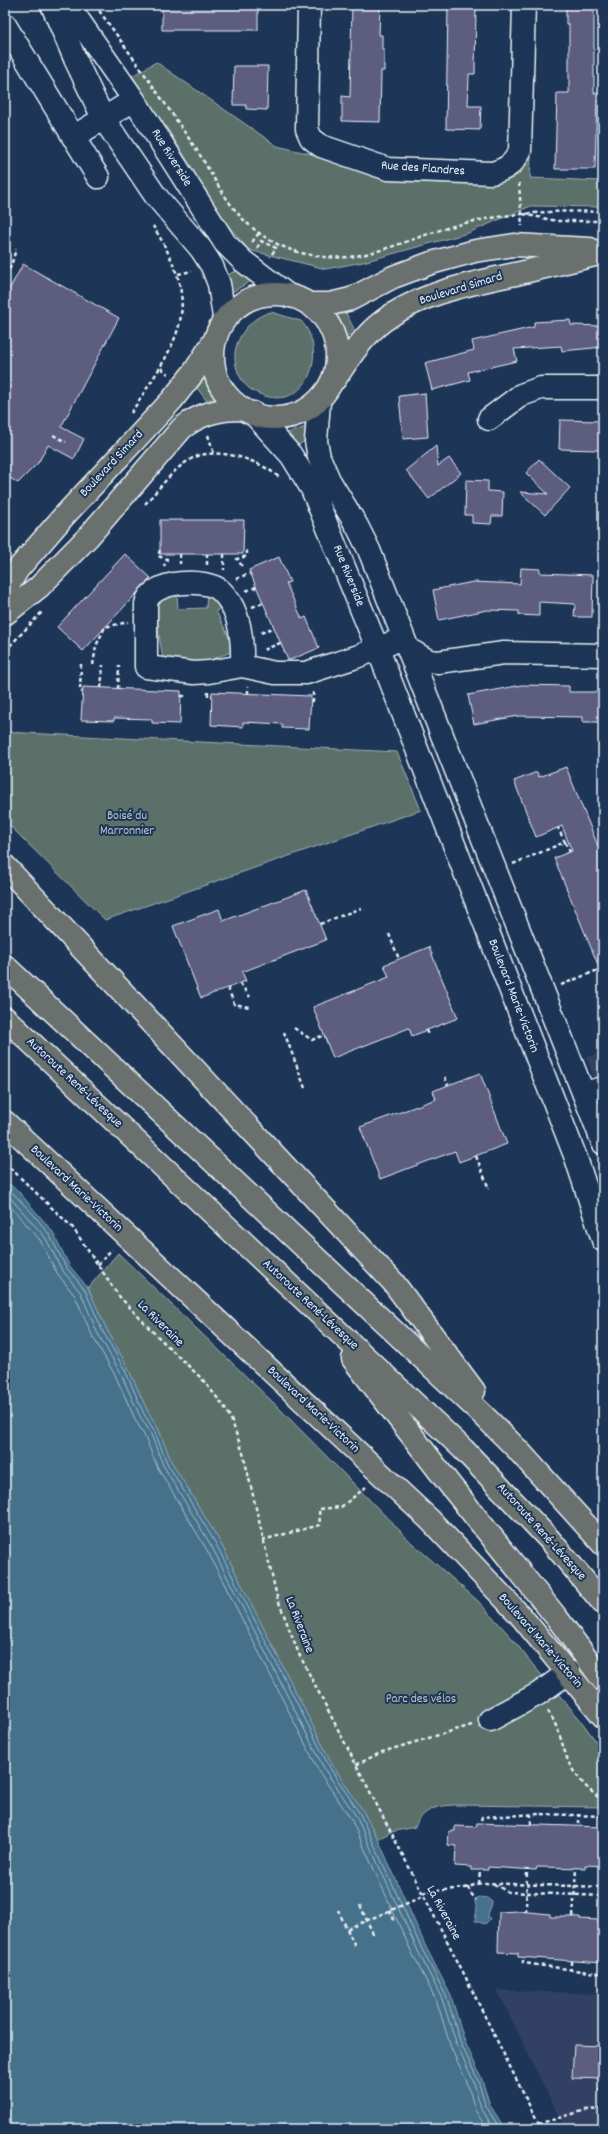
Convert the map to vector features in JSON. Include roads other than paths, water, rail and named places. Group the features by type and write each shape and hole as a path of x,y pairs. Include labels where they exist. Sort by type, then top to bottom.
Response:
{"main road":[{"path":"311,304 326,321 334,342 335,365 325,395 309,411 289,418 267,417 248,411 228,397 218,377 215,352 221,326 237,304 251,296 267,293 289,296 311,304 345,302 361,296 393,277 430,263 475,252 514,245 603,250"},
{"name":"Boulevard Simard","path":"325,395 351,354 382,322 400,310 465,286 603,253"},
{"name":"Boulevard Simard","path":"5,590 18,570 64,516 180,391 221,326"},
{"name":"Boulevard Simard","path":"5,614 39,587 88,537 182,428 194,419 207,413 222,410 248,411"},
{"path":"5,866 393,1282 518,1450"},
{"path":"5,966 415,1350 518,1450 603,1544"},
{"name":"Autoroute René-Lévesque","path":"5,1018 494,1479 550,1540 603,1603"},
{"name":"Boulevard Marie-Victorin","path":"5,1122 430,1520 520,1615 569,1672 603,1716"},
{"path":"313,1308 450,1485 557,1618 603,1680"}],"street":[{"path":"52,5 103,118 155,195 201,249 212,266 219,284 221,326"},
{"name":"Rue Riverside","path":"68,5 134,100 225,243 243,261 289,296"},
{"name":"Rue des Flandres","path":"309,5 307,129 311,138 322,146 388,168 492,173 505,169 515,161 520,151 524,5"},
{"path":"5,25 98,177"},
{"path":"73,137 134,100"},
{"path":"489,419 521,395 541,388 603,388"},
{"path":"325,395 316,441 319,457 329,480 361,532 451,754 593,1091 603,1143"},
{"name":"Rue Riverside","path":"248,411 282,444 305,475 418,753"},
{"path":"242,666 243,646 240,627 228,601 220,590 208,584 173,584 160,587 149,595 146,604 146,667 194,673 242,666 275,673 306,673 356,658 377,649 407,644 433,662 450,662 504,653 603,655"},
{"name":"Boulevard Marie-Victorin","path":"418,753 576,1158 603,1240"},
{"path":"576,1158 603,1150"},
{"path":"490,1720 538,1694 569,1672"}],"water":[{"path":"5,1180 20,1193 53,1232 69,1265 88,1288 106,1328 128,1368 148,1412 158,1428 171,1461 220,1542 333,1766 363,1811 378,1839 426,1947 451,1996 465,2042 481,2077 490,2105 505,2129 5,2129"},
{"path":"478,1897 487,1898 492,1902 488,1914 490,1919 485,1924 475,1921 477,1909 475,1902"}],"park label":[{"name":"Boisé du Marronnier","path":"127,824"},
{"name":"Parc des vélos","path":"421,1699"}]}
